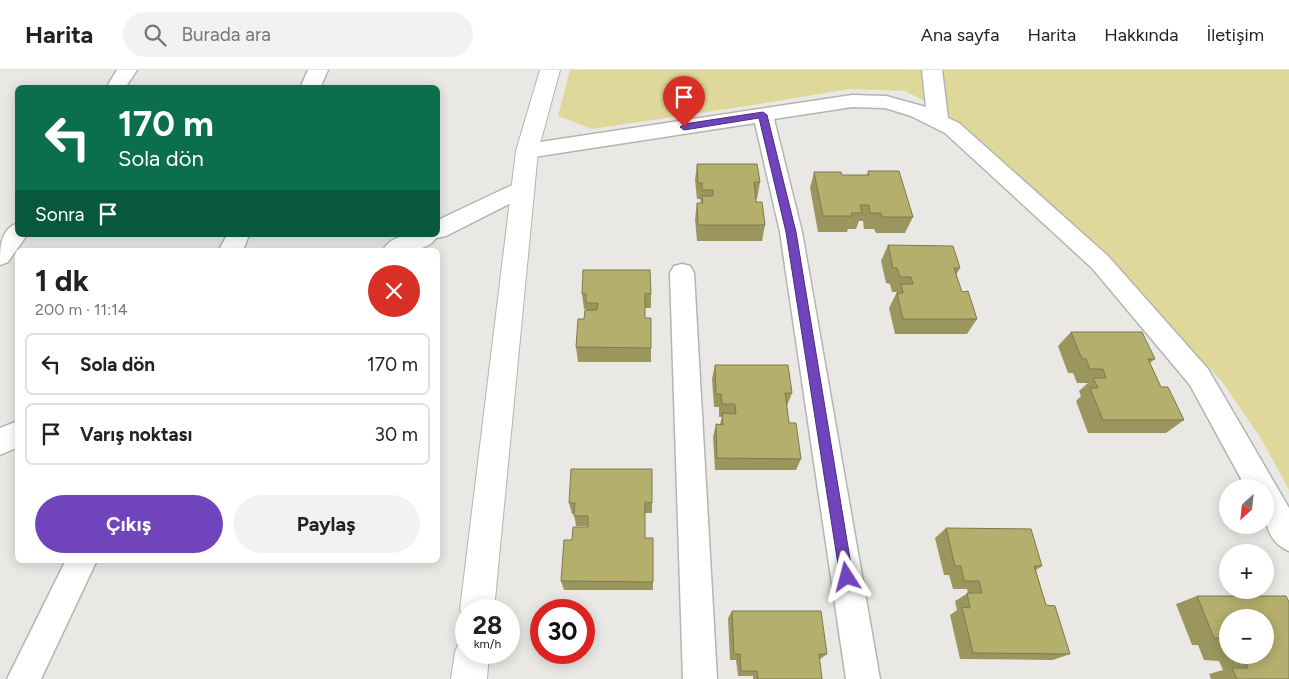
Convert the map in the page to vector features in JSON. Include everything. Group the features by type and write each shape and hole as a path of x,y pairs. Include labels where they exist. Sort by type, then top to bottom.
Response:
{"main road":[{"path":"478,599 527,151 550,70"},
{"path":"469,679 471,664"}],"street":[{"path":"117,85 127,70"},
{"path":"311,85 318,70"},
{"path":"932,70 938,121"},
{"path":"527,151 852,101 886,102 918,111 952,128 1100,262 1199,377 1257,479"},
{"path":"763,115 791,232 863,679"},
{"path":"440,229 523,188"},
{"path":"0,256 15,235"},
{"path":"399,248 422,237"},
{"path":"682,273 700,679"},
{"path":"0,442 15,434"},
{"path":"1274,510 1289,536"},
{"path":"24,679 81,563"}],"shaded area":[{"path":"570,70 1289,70 1289,490 1262,440 1221,380 1006,167 939,108 905,91 849,89 592,129 558,116"}],"building":[{"path":"697,164 757,164 760,182 754,182 756,202 762,202 765,225 698,225 697,203 703,203 702,196 713,196 713,190 702,190 702,183 698,183"},
{"path":"868,171 899,171 913,217 882,217 881,213 870,213 869,205 860,205 862,213 851,213 852,216 823,216 814,172 869,175"},
{"path":"888,245 953,246 960,268 954,268 962,292 968,291 977,319 903,319 897,293 903,293 901,284 913,284 911,277 900,277 897,268 893,268"},
{"path":"583,270 650,270 651,294 645,293 645,318 651,318 651,348 576,347 578,319 584,319 585,310 597,310 598,303 586,303 586,294 582,294"},
{"path":"1071,332 1142,332 1155,359 1148,359 1161,387 1168,387 1184,420 1103,420 1090,388 1098,388 1093,378 1106,378 1103,369 1090,369 1086,359 1082,359"},
{"path":"715,365 788,365 792,393 785,393 789,423 796,423 801,459 717,458 716,424 723,425 722,413 736,414 735,404 722,404 721,394 716,394"},
{"path":"571,469 652,469 652,503 645,502 645,538 653,538 653,582 561,581 564,540 572,540 573,527 588,527 588,516 574,516 575,503 569,503"},
{"path":"946,528 1031,529 1042,566 1034,566 1046,605 1055,606 1070,654 973,653 962,607 970,608 967,593 982,593 979,581 964,581 961,566 955,566"},
{"path":"1197,596 1219,596 1219,599 1274,599 1274,596 1286,596 1289,602 1289,679 1237,679 1232,668 1248,668 1246,664 1274,664 1274,609 1219,609 1219,638 1214,638"},
{"path":"732,611 821,611 827,654 819,654 822,679 758,679 757,671 741,671 740,654 734,654"}],"route":[{"path":"684,127 763,115 791,232 847,577"}]}
